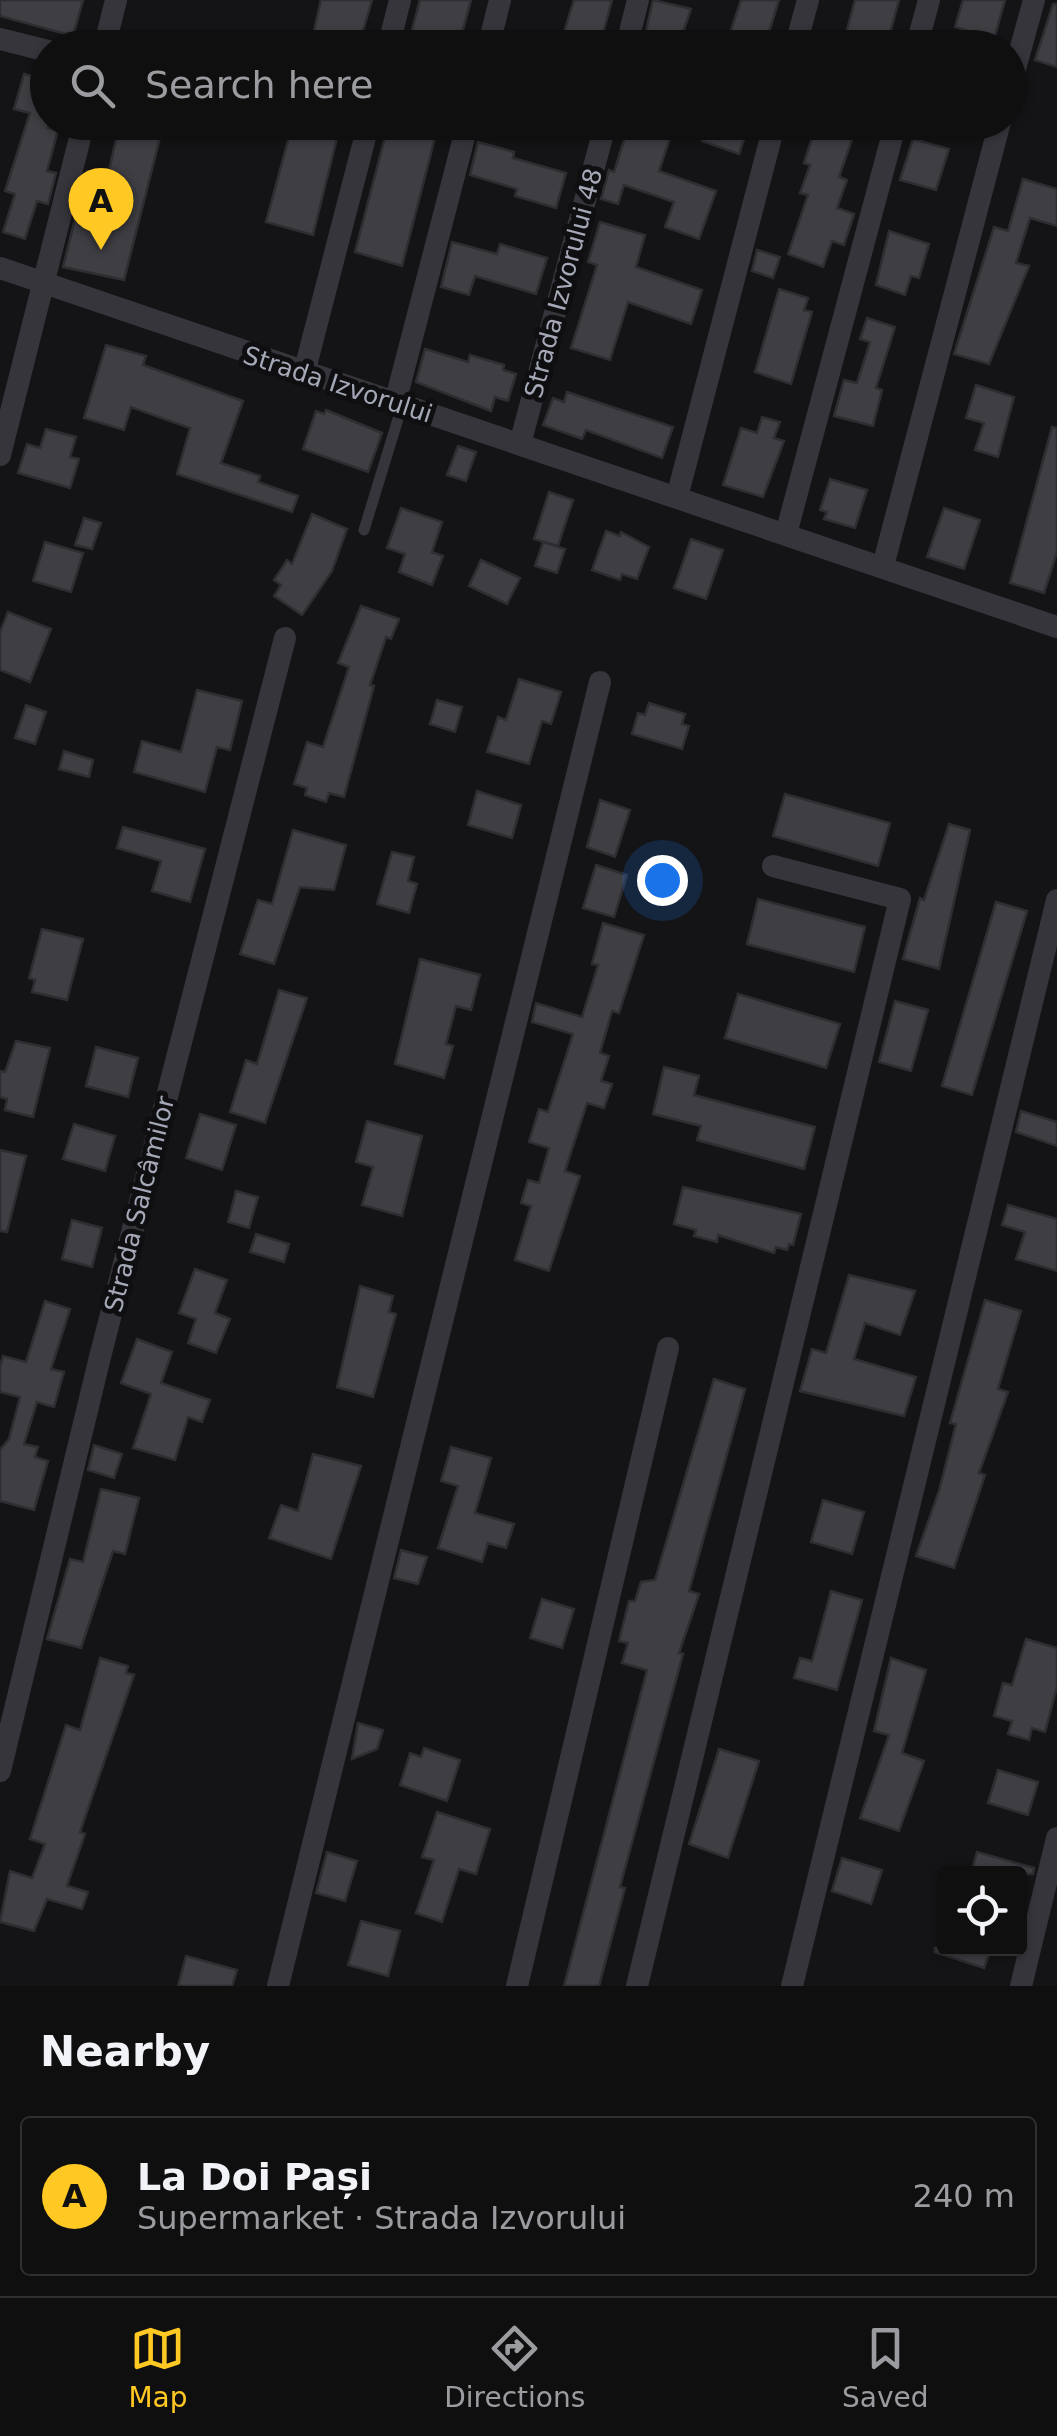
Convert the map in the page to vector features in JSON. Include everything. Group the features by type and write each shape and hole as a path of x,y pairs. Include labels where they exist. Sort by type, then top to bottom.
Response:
{"street":[{"path":"108,30 116,0"},
{"path":"392,30 400,0"},
{"path":"492,30 500,0"},
{"path":"630,30 638,0"},
{"path":"800,30 808,0"},
{"path":"921,30 929,0"},
{"path":"1026,30 1034,0"},
{"path":"0,39 30,46"},
{"path":"0,455 80,140"},
{"path":"304,373 364,140"},
{"path":"398,404 464,140"},
{"name":"Strada Izvorului 48","path":"520,444 601,140"},
{"path":"677,497 770,140"},
{"path":"786,534 891,140"},
{"path":"883,566 995,140"},
{"name":"Strada Izvorului","path":"0,268 1057,627"},
{"name":"Strada Salcâmilor","path":"0,1772 100,1357 285,638"},
{"path":"278,1986 600,682"},
{"path":"637,1986 902,888 773,866"},
{"path":"792,1986 1057,900"},
{"path":"517,1986 668,1348"},
{"path":"1021,1986 1057,1838"}],"lane":[{"path":"364,530 398,404"}],"building":[{"path":"0,0 83,0 75,30 51,30 0,16"},
{"path":"321,0 372,0 363,30 314,30"},
{"path":"420,0 471,0 463,30 412,30"},
{"path":"574,0 612,0 604,30 565,30"},
{"path":"653,0 691,9 684,30 646,30"},
{"path":"741,0 779,0 770,30 731,30"},
{"path":"855,0 899,0 891,30 847,30"},
{"path":"963,0 1005,0 997,30 955,27"},
{"path":"1053,4 1057,4 1057,67 1035,60"},
{"path":"24,74 30,76 30,113 14,109"},
{"path":"30,113 30,140 55,140 47,171 56,173 48,204 37,201 25,239 3,232 15,194 5,191"},
{"path":"116,140 159,140 124,280 63,267 87,171 108,175"},
{"path":"288,140 337,140 313,235 266,222"},
{"path":"384,140 434,140 402,266 355,252"},
{"path":"624,140 669,140 659,171 716,191 699,239 665,227 674,202 624,185 618,204 601,199 609,170 614,172"},
{"path":"702,140 744,140 739,154"},
{"path":"811,140 852,140 839,177 847,180 837,208 854,214 844,245 832,241 823,267 788,254 808,195 800,193 810,165 804,163"},
{"path":"913,140 949,149 936,190 900,180"},
{"path":"478,142 514,152 513,158 566,173 556,208 515,196 517,189 470,175"},
{"path":"1023,179 1057,189 1057,226 1030,218 1016,263 1029,266 989,364 954,354 994,227 1008,231"},
{"path":"600,222 645,235 636,267 702,290 691,324 628,302 610,360 571,348 597,265 588,262"},
{"path":"889,231 929,244 919,278 911,276 905,295 876,285"},
{"path":"452,242 497,254 500,244 547,258 536,294 475,276 469,295 441,287"},
{"path":"757,250 780,257 773,278 752,271"},
{"path":"779,289 808,298 804,310 812,312 791,384 755,372"},
{"path":"867,318 895,327 876,388 882,390 873,426 834,416 844,380 857,383 870,342 860,339"},
{"path":"106,345 146,356 143,365 243,401 221,463 260,476 258,482 298,496 292,512 177,474 190,428 131,407 124,430 84,418"},
{"path":"425,349 468,362 470,355 504,365 503,370 516,374 508,401 495,397 491,411 416,382"},
{"path":"976,385 1014,397 998,457 975,450 984,423 966,418"},
{"path":"567,392 673,427 662,458 586,430 582,439 543,425 553,398 564,402"},
{"path":"326,410 382,433 368,472 303,449 316,411 324,414"},
{"path":"762,417 780,422 774,438 784,441 763,497 723,485 741,428 757,433"},
{"path":"1052,427 1057,428 1057,552 1044,593 1010,583"},
{"path":"46,429 76,437 70,457 79,459 70,488 18,473 27,444 40,448"},
{"path":"458,446 476,452 466,481 447,475"},
{"path":"830,479 867,490 855,528 824,519 827,512 820,510"},
{"path":"549,492 573,500 558,546 534,539"},
{"path":"401,508 442,522 432,552 443,556 432,585 399,572 405,554 387,548"},
{"path":"944,508 980,520 964,569 927,557"},
{"path":"312,514 347,529 332,571 302,615 274,596 281,585 274,580 287,560 292,564"},
{"path":"84,518 101,523 92,549 75,545"},
{"path":"606,531 620,536 621,532 649,547 637,579 622,574 620,580 592,570"},
{"path":"691,539 723,550 706,599 674,588"},
{"path":"45,542 83,553 71,592 33,581"},
{"path":"543,542 565,549 557,573 535,566"},
{"path":"481,560 520,578 507,604 469,586"},
{"path":"361,606 399,619 391,639 386,637 370,685 374,686 344,797 329,793 326,802 305,795 307,788 294,784 307,742 323,747 349,667 338,663"},
{"path":"8,612 51,629 30,682 0,670 0,632"},
{"path":"519,679 561,692 551,724 542,721 529,764 487,752 498,717 506,720"},
{"path":"197,690 242,701 230,750 217,747 205,792 134,772 142,741 181,752"},
{"path":"437,700 462,707 455,732 430,724"},
{"path":"649,703 685,714 682,724 689,726 682,749 632,734 638,713 645,715"},
{"path":"26,705 46,712 35,744 15,738"},
{"path":"64,751 93,760 89,777 59,769"},
{"path":"477,791 521,805 512,838 468,825"},
{"path":"785,794 890,823 878,866 773,836"},
{"path":"600,800 630,810 615,857 587,847"},
{"path":"949,824 970,830 939,969 903,959 920,898 924,900"},
{"path":"123,827 205,849 190,902 152,891 161,861 117,848"},
{"path":"293,830 346,845 334,890 300,887 274,964 240,954 258,900 272,904"},
{"path":"392,852 414,857 408,881 417,884 409,913 377,904"},
{"path":"596,865 627,875 614,917 583,908"},
{"path":"758,899 865,927 854,972 747,944"},
{"path":"996,902 1027,911 972,1095 942,1086"},
{"path":"603,923 644,935 619,1013 612,1011 600,1053 609,1056 601,1081 612,1084 604,1108 587,1103 565,1171 580,1176 549,1271 515,1260 531,1206 521,1203 528,1180 539,1183 549,1148 529,1142 539,1109 548,1112 573,1034 532,1022 536,1003 582,1017 598,965 592,964"},
{"path":"42,929 83,939 67,1000 32,992 35,980 29,978"},
{"path":"420,959 480,975 471,1010 456,1006 446,1044 453,1046 444,1078 395,1064"},
{"path":"279,990 307,998 265,1123 230,1112 246,1060 257,1064"},
{"path":"738,994 840,1024 826,1068 725,1038"},
{"path":"895,1001 928,1010 911,1071 879,1062"},
{"path":"16,1041 50,1048 33,1117 5,1110 7,1099 0,1097 0,1071 5,1072"},
{"path":"96,1047 138,1058 128,1097 86,1086"},
{"path":"664,1067 699,1076 694,1095 815,1127 804,1169 697,1140 701,1126 653,1114"},
{"path":"1021,1111 1057,1122 1057,1146 1016,1132"},
{"path":"200,1114 236,1125 222,1170 186,1158"},
{"path":"367,1121 422,1136 402,1216 362,1205 373,1167 356,1162"},
{"path":"74,1124 115,1136 105,1171 63,1159"},
{"path":"0,1150 26,1156 7,1232 0,1231"},
{"path":"683,1187 801,1214 793,1245 789,1244 787,1250 776,1247 774,1253 718,1235 717,1242 694,1236 696,1230 674,1224"},
{"path":"236,1191 258,1197 249,1228 228,1222"},
{"path":"1008,1205 1057,1219 1057,1271 1016,1259 1025,1232 1002,1225"},
{"path":"72,1220 102,1228 92,1267 62,1259"},
{"path":"256,1234 289,1244 284,1262 250,1252"},
{"path":"195,1269 227,1280 215,1313 230,1319 216,1353 188,1343 196,1319 179,1313"},
{"path":"849,1275 915,1291 900,1335 865,1323 854,1359 916,1377 904,1416 800,1391 812,1349 826,1353"},
{"path":"360,1286 393,1296 389,1312 396,1314 373,1397 337,1387"},
{"path":"985,1300 1021,1311 998,1389 1008,1392 979,1473 985,1475 954,1568 916,1556 939,1491 956,1424 950,1423"},
{"path":"45,1301 70,1309 51,1369 64,1372 54,1407 37,1402 24,1444 38,1447 35,1457 48,1461 34,1510 0,1501 0,1450 9,1439 20,1397 0,1392 0,1367 3,1356 26,1362"},
{"path":"137,1339 172,1352 161,1383 210,1400 202,1422 188,1417 175,1460 133,1448 151,1394 121,1383"},
{"path":"714,1379 745,1389 689,1591 699,1594 679,1653 683,1654 620,1887 625,1888 599,1986 564,1986 647,1670 622,1663 628,1643 619,1641 629,1601 635,1601 641,1582 655,1580"},
{"path":"94,1445 122,1454 114,1478 88,1470"},
{"path":"451,1447 491,1458 475,1513 514,1524 506,1548 488,1543 482,1562 438,1548 458,1486 441,1481"},
{"path":"313,1454 361,1466 331,1559 269,1538 281,1505 298,1511"},
{"path":"101,1489 139,1498 125,1554 113,1551 81,1648 47,1639 70,1559 83,1562"},
{"path":"823,1500 864,1512 852,1554 811,1542"},
{"path":"401,1550 427,1557 418,1584 394,1578"},
{"path":"831,1591 862,1600 837,1690 794,1678 800,1658 812,1661"},
{"path":"542,1599 574,1609 562,1648 530,1638"},
{"path":"1026,1639 1057,1648 1057,1687 1045,1732 1032,1728 1029,1740 1008,1734 1012,1721 994,1716 1003,1683 1012,1685"},
{"path":"100,1658 128,1666 126,1673 134,1675 80,1832 85,1834 67,1886 88,1892 82,1909 47,1899 34,1931 0,1922 10,1871 32,1878 45,1844 30,1839 66,1725 80,1730"},
{"path":"891,1658 926,1670 902,1753 924,1761 899,1831 860,1818 889,1735 874,1731"},
{"path":"358,1723 383,1730 377,1749 352,1759"},
{"path":"424,1748 460,1760 447,1801 400,1785 410,1753 421,1757"},
{"path":"719,1749 759,1761 728,1858 689,1844"},
{"path":"998,1770 1038,1782 1028,1815 988,1803"},
{"path":"437,1812 490,1829 476,1874 459,1869 442,1922 416,1913 434,1860 422,1857"},
{"path":"327,1852 357,1861 345,1901 316,1893"},
{"path":"977,1852 1027,1866 973,1866"},
{"path":"842,1858 882,1870 871,1904 832,1891"},
{"path":"361,1921 400,1931 388,1976 348,1965"},
{"path":"186,1956 237,1970 232,1986 178,1986"},
{"path":"947,1956 988,1956 984,1968"}],"place":[{"name":"La Doi Pași","path":"101,250"}]}
